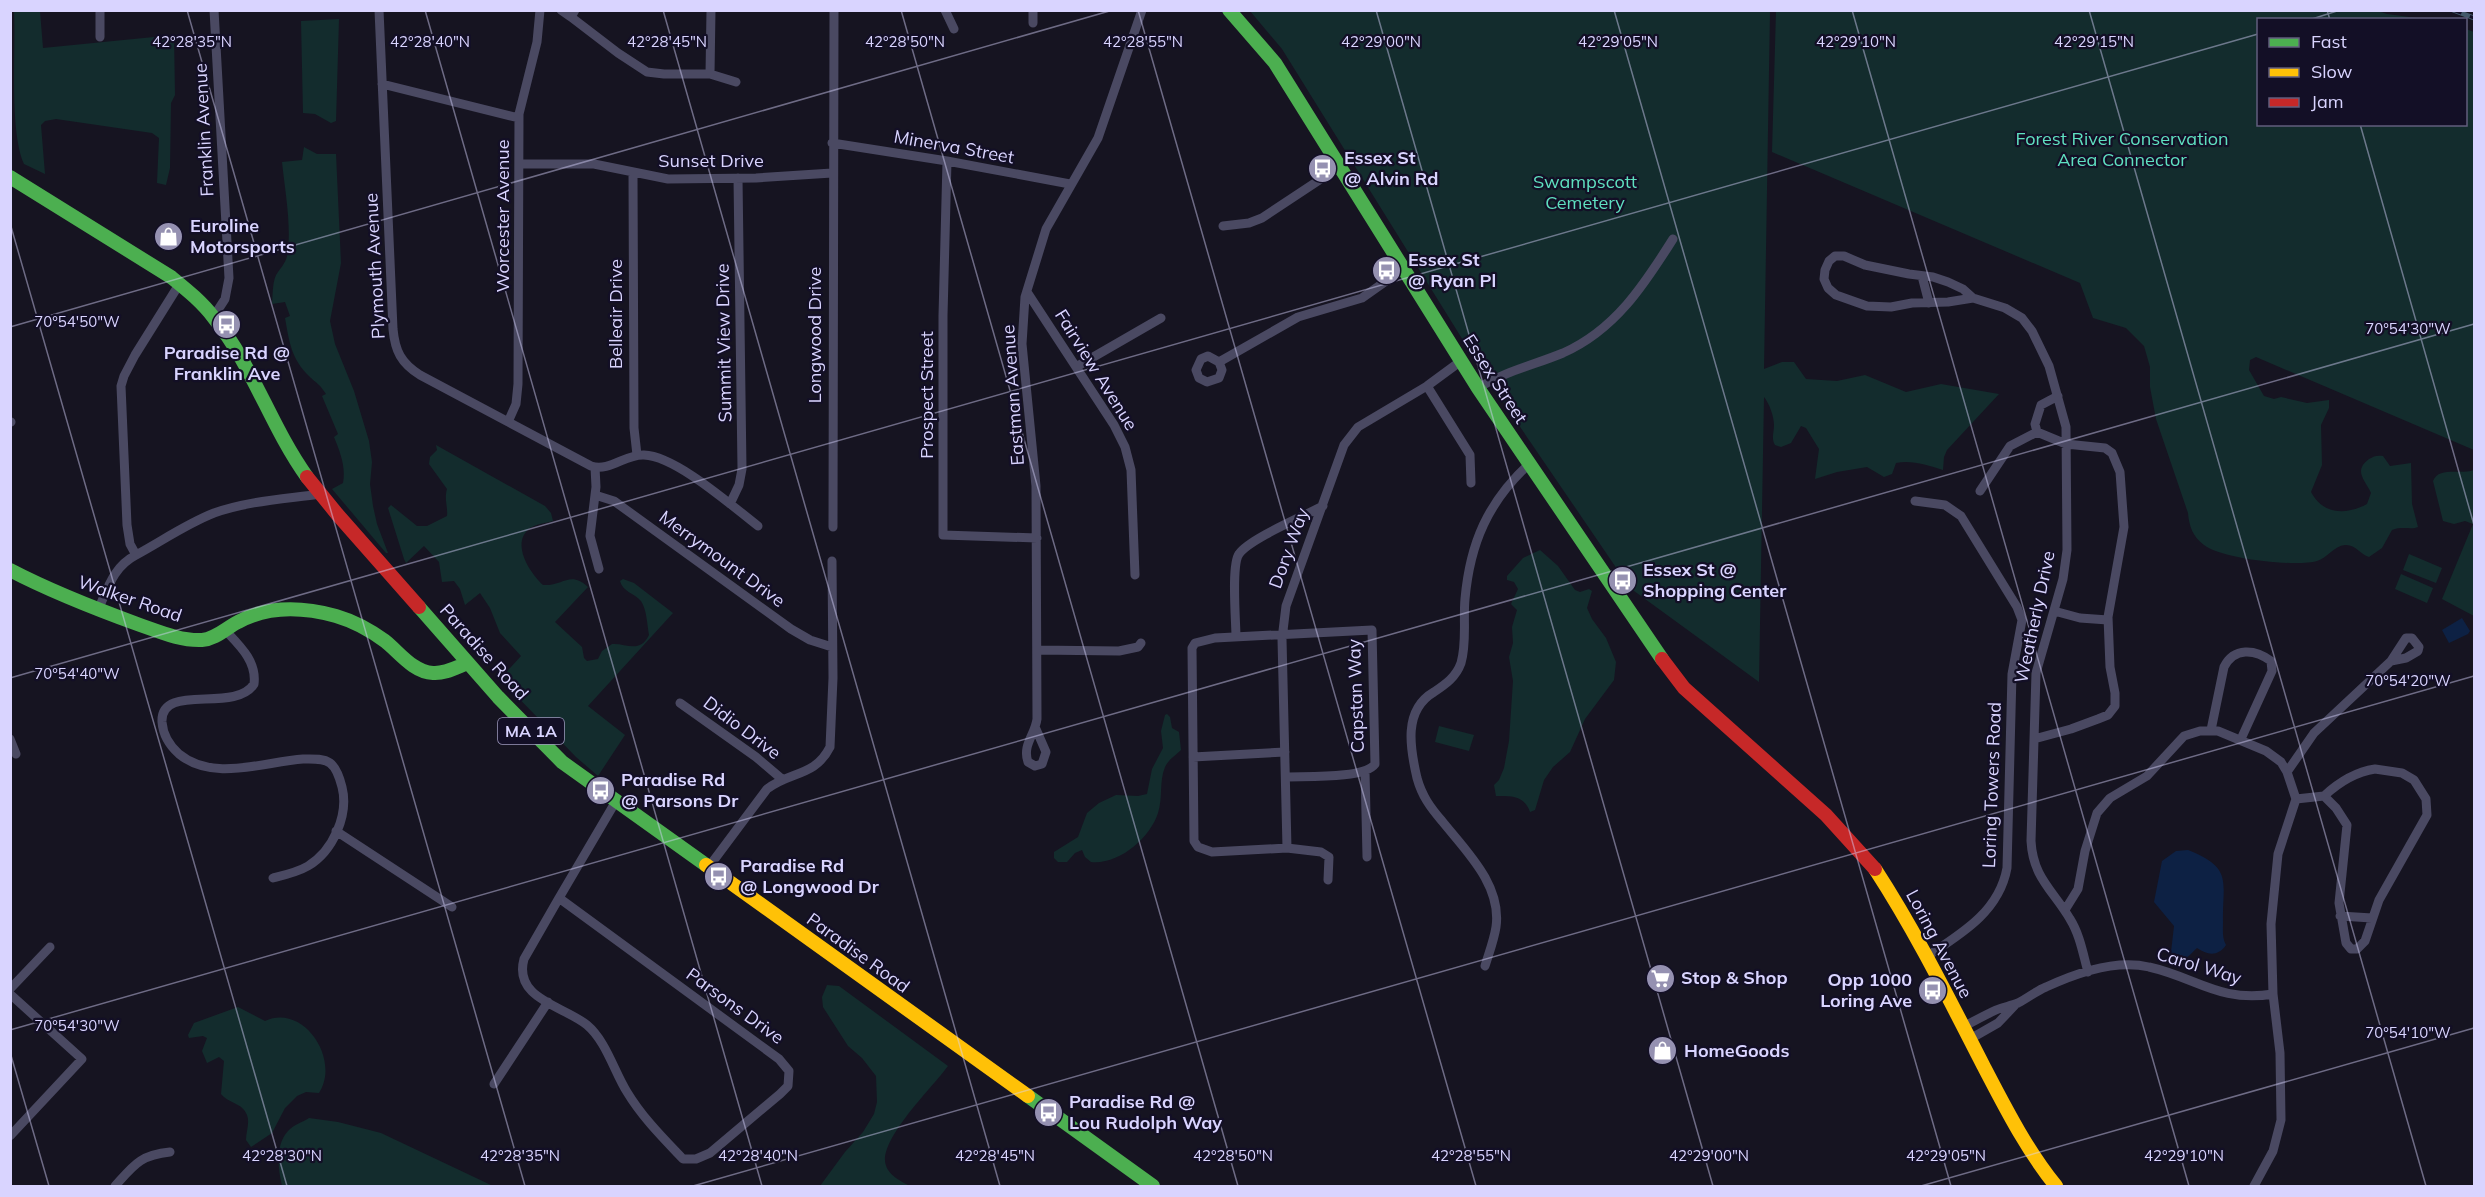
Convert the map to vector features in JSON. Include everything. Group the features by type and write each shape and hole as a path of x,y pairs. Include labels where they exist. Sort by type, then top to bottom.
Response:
{"main road":[{"name":"Essex Street","path":"1229,10 1275,63 1478,388 1674,675 1684,688 1751,750"},
{"name":"Paradise Road","path":"10,177 180,283 214,316 242,357 283,440 320,494 468,663 562,762 1153,1186"},
{"name":"Walker Road","path":"10,570 98,609 153,629 190,638 212,638 257,613 267,610 303,609 334,615 355,623 382,639 411,663 425,671 444,671 468,663"},
{"name":"Loring Avenue","path":"1751,750 1826,815 1866,859 1901,909 2029,1149 2056,1186"}],"street":[{"path":"100,10 100,37"},
{"name":"Franklin Avenue","path":"214,10 229,278 225,299 214,316"},
{"name":"Plymouth Avenue","path":"379,10 396,350 404,363 420,375 595,468"},
{"name":"Worcester Avenue","path":"508,422 516,404 518,384 519,118 537,42 540,10"},
{"path":"561,10 573,14 618,53 647,72 664,75 710,74 736,82"},
{"path":"710,74 711,10"},
{"name":"Longwood Drive","path":"832,527 834,10"},
{"path":"945,10 954,29"},
{"path":"1033,10 1033,23"},
{"name":"Eastman Avenue","path":"1036,729 1037,538 1034,447 1022,344 1027,292 1046,229 1098,138 1142,10"},
{"path":"382,84 519,118"},
{"name":"Minerva Street","path":"832,143 1070,184"},
{"name":"Prospect Street","path":"947,161 943,316 943,535 1037,538"},
{"name":"Sunset Drive","path":"519,164 594,164 668,179 832,173"},
{"path":"1223,226 1250,224 1262,218 1340,167"},
{"name":"Belleair Drive","path":"633,173 634,428 637,455"},
{"name":"Summit View Drive","path":"730,504 739,485 741,469 738,178"},
{"path":"1478,388 1513,370 1565,352 1602,330 1636,296 1673,239"},
{"name":"Weatherly Drive","path":"1972,298 1963,289 1933,277 1865,265 1844,256 1835,256 1829,261 1824,279 1828,288 1836,295 1867,306 1891,307 1972,298 2005,308 2027,323 2044,354 2066,427 2066,559 2036,673 2032,860 2077,931 2088,972"},
{"path":"1219,362 1298,317 1353,303 1403,269"},
{"path":"1922,276 1929,303"},
{"path":"136,555 130,544 127,525 122,386 124,376 135,355 180,283"},
{"name":"Fairview Avenue","path":"1027,292 1114,425 1128,457 1133,485 1135,575"},
{"path":"1076,367 1161,318"},
{"name":"Dory Way","path":"1287,848 1282,636 1291,586 1323,506 1331,478 1350,435 1358,427 1427,386 1461,361"},
{"path":"1427,386 1470,455 1471,483"},
{"path":"2037,432 2035,424 2041,405 2058,396"},
{"path":"2034,739 2071,729 2112,712 2116,700 2110,667 2108,620 2124,527 2120,472 2112,453 2105,447 2066,444 2037,432"},
{"path":"1980,491 2010,447 2037,432"},
{"path":"599,569 590,536 595,495 595,468 606,467 637,455 646,455 670,462 758,526"},
{"path":"1485,966 1496,926 1495,898 1479,868 1427,804 1422,794 1415,767 1411,724 1418,705 1449,682 1458,669 1463,651 1466,589 1478,536 1486,516 1502,492 1529,464"},
{"path":"98,609 112,576 122,564 201,519 254,503 320,494"},
{"name":"Merrymount Drive","path":"595,495 614,501 791,629 832,647"},
{"name":"Loring Towers Road","path":"1915,501 1944,505 1961,516 2021,614 2022,626 2013,663 2011,687 2007,868 2003,885 1994,902 1975,922 1926,957"},
{"path":"1236,637 1235,574 1239,554 1251,543 1323,506"},
{"path":"708,868 767,789 810,769 825,756 830,747 832,561"},
{"path":"2054,611 2080,618 2108,620"},
{"path":"225,630 248,657 254,670 254,684 245,693 232,698 183,699 175,702 163,713 162,720 169,744 185,759 206,768 309,759 330,763 339,777 344,794 344,813 325,850 313,863 298,871 273,878"},
{"name":"Capstan Way","path":"1282,636 1372,630 1375,764 1371,769 1365,771"},
{"path":"1282,636 1207,639 1195,643 1191,648 1194,841 1204,851 1287,848 1325,854 1329,857 1328,880"},
{"path":"1037,650 1119,651 1138,647 1141,643"},
{"path":"2211,730 2224,667 2228,658 2235,653 2253,652 2263,655 2271,661 2272,671 2241,739"},
{"path":"2287,772 2314,733 2391,661"},
{"name":"Didio Drive","path":"680,703 756,757 783,780"},
{"path":"2064,910 2078,889 2092,825 2103,804 2147,776 2184,736 2199,730 2211,730 2241,739 2274,756 2287,772 2295,799 2283,834 2275,877 2271,936 2273,994 2280,1053 2281,1120 2273,1151 2254,1186"},
{"path":"10,739 16,754"},
{"path":"1193,757 1285,752"},
{"path":"2295,799 2324,796 2338,784 2369,770 2382,770 2408,776 2419,784 2426,799 2427,816 2424,824 2379,900 2365,941 2360,948 2354,949 2346,943 2340,916 2341,876 2347,825 2336,808 2324,796"},
{"path":"1286,777 1365,771 1367,857"},
{"name":"Parsons Drive","path":"559,898 779,1059 789,1071 788,1086 710,1154 696,1159 683,1159 635,1104 603,1046 588,1026 533,993 526,986 521,968 524,959 559,898 616,801"},
{"path":"336,831 452,907"},
{"path":"2340,916 2372,918"},
{"path":"10,1136 82,1059 10,992 50,946"},
{"name":"Carol Way","path":"1967,1033 1994,1012 2016,1004 2046,987 2088,972 2127,964 2149,967 2200,986 2230,994 2245,997 2273,994"},
{"path":"494,1084 548,1002"},
{"path":"115,1186 139,1160 148,1155 170,1152"}],"green space":[{"path":"14,11 40,11 43,48 174,35 175,95 171,103 170,168 166,185 157,183 159,138 152,133 56,119 45,121 41,125 45,174 24,164 16,131"},
{"name":"Swampscott Cemetery","path":"1250,11 1770,11 1764,369 1782,362 1794,362 1806,379 1837,381 1865,375 1906,392 1941,384 1999,394 1947,450 1943,470 1919,463 1902,462 1896,463 1892,474 1884,477 1867,467 1837,472 1815,479 1819,449 1806,428 1801,426 1791,443 1781,447 1775,445 1773,418 1764,397 1759,682 1630,588 1484,374 1282,49"},
{"name":"Forest River Conservation Area Connector","path":"1776,11 2378,11 2417,18 2257,18 2257,126 2467,126 2467,29 2474,32 2474,450 2256,357 2250,360 2249,370 2264,396 2307,403 2329,400 2329,408 2321,425 2322,465 2311,492 2316,500 2336,511 2359,508 2367,504 2371,493 2361,472 2364,463 2372,457 2383,456 2390,466 2411,463 2412,504 2418,527 2392,530 2382,548 2369,557 2352,546 2345,545 2317,561 2307,563 2242,558 2213,550 2204,545 2194,535 2156,419 2150,387 2150,367 2144,346 2126,328 2093,318 2080,283 1772,152"},
{"path":"339,19 336,121 331,123 315,114 303,113 301,21"},
{"path":"304,147 317,154 336,154 341,263 330,321 335,344 354,391 369,441 373,506 388,553 332,489 343,483 344,471 334,437 338,434 322,396 326,394 298,363 290,342 285,318 290,316 285,302 272,304 276,275 286,260 289,240 282,162 302,160"},
{"path":"436,445 545,506 551,513 553,521 532,527 524,534 522,549 524,558 543,585 571,579 582,582 588,587 555,622 582,647 584,658 587,661 598,659 602,651 612,644 637,646 649,635 643,605 638,598 624,588 620,581 623,579 634,583 673,613 588,706 625,735 598,776 576,757 500,679 521,656 500,633 490,608 480,593 465,605 460,589 454,581 442,582 439,562 424,546 406,563 404,559 388,508 391,505 417,526 427,526 447,516 447,489 429,464 430,457 437,450"},
{"path":"2474,470 2474,616 2442,599 2473,524 2465,521 2454,524 2443,521 2433,481 2436,476 2445,472"},
{"path":"1540,550 1558,566 1575,590 1580,592 1589,589 1592,591 1587,608 1606,638 1616,662 1614,680 1585,719 1570,752 1553,767 1544,780 1535,810 1530,812 1521,799 1496,796 1494,785 1504,768 1509,741 1513,681 1509,657 1513,643 1512,627 1517,610 1511,604 1518,589 1514,582 1507,580 1507,576 1523,558"},
{"path":"2409,554 2442,568 2436,583 2403,570"},
{"path":"2401,574 2433,588 2427,603 2395,589"},
{"path":"1167,714 1170,717 1172,728 1179,732 1181,750 1165,767 1158,813 1148,832 1132,848 1112,859 1091,862 1082,850 1075,853 1067,862 1058,862 1054,858 1054,852 1078,837 1087,813 1099,803 1116,795 1147,794 1152,769 1163,748 1161,731"},
{"path":"1439,726 1474,735 1469,751 1435,742"},
{"path":"827,985 839,986 948,1066 900,1125 887,1150 885,1161 888,1170 910,1186 820,1186 863,1132 874,1114 877,1102 876,1076 862,1058 848,1046 823,1007 822,997"},
{"path":"238,1007 265,1021 279,1018 293,1020 305,1027 322,1051 325,1065 325,1079 319,1093 306,1092 297,1096 285,1108 272,1133 251,1147 246,1140 248,1121 245,1111 221,1094 224,1061 219,1057 207,1063 202,1051 207,1038 203,1036 189,1038 188,1035 194,1023"},
{"path":"309,1118 338,1122 381,1133 493,1186 282,1186 279,1165 281,1143 290,1129"}],"water":[{"path":"2462,618 2470,631 2449,643 2442,630"},
{"path":"2188,850 2213,863 2219,870 2224,886 2223,934 2226,945 2220,952 2208,953 2197,948 2185,958 2175,959 2171,952 2174,926 2154,902 2162,861 2176,851"}],"railway":[{"path":"2453,10 2474,18"}],"traffic: fast":[{"path":"1229,10 1275,63 1478,388 1662,659"},
{"path":"10,177 171,277 199,301 214,318 240,356 294,458 307,477"},
{"path":"10,570 91,606 178,638 207,639 250,616 274,610 299,609 349,620 385,641 407,661 426,672 442,672 468,663"},
{"path":"419,607 498,697 562,762 706,865"},
{"path":"1028,1096 1153,1186"}],"traffic: slow":[{"path":"706,865 1028,1096"},
{"path":"1875,869 1918,941 2016,1127 2056,1186"}],"traffic: jam":[{"path":"307,477 419,607"},
{"path":"1662,659 1684,688 1826,815 1875,869"}],"place":[{"name":"Essex St @ Alvin Rd","path":"1323,168"},
{"name":"Euroline Motorsports","path":"169,236"},
{"name":"Essex St @ Ryan Pl","path":"1387,270"},
{"name":"Paradise Rd @ Franklin Ave","path":"227,324"},
{"name":"Essex St @ Shopping Center","path":"1622,580"},
{"name":"Paradise Rd @ Parsons Dr","path":"600,790"},
{"name":"Paradise Rd @ Longwood Dr","path":"719,876"},
{"name":"Stop & Shop","path":"1660,978"},
{"name":"Opp 1000 Loring Ave","path":"1933,990"},
{"name":"HomeGoods","path":"1663,1051"},
{"name":"Paradise Rd @ Lou Rudolph Way","path":"1048,1112"}]}
